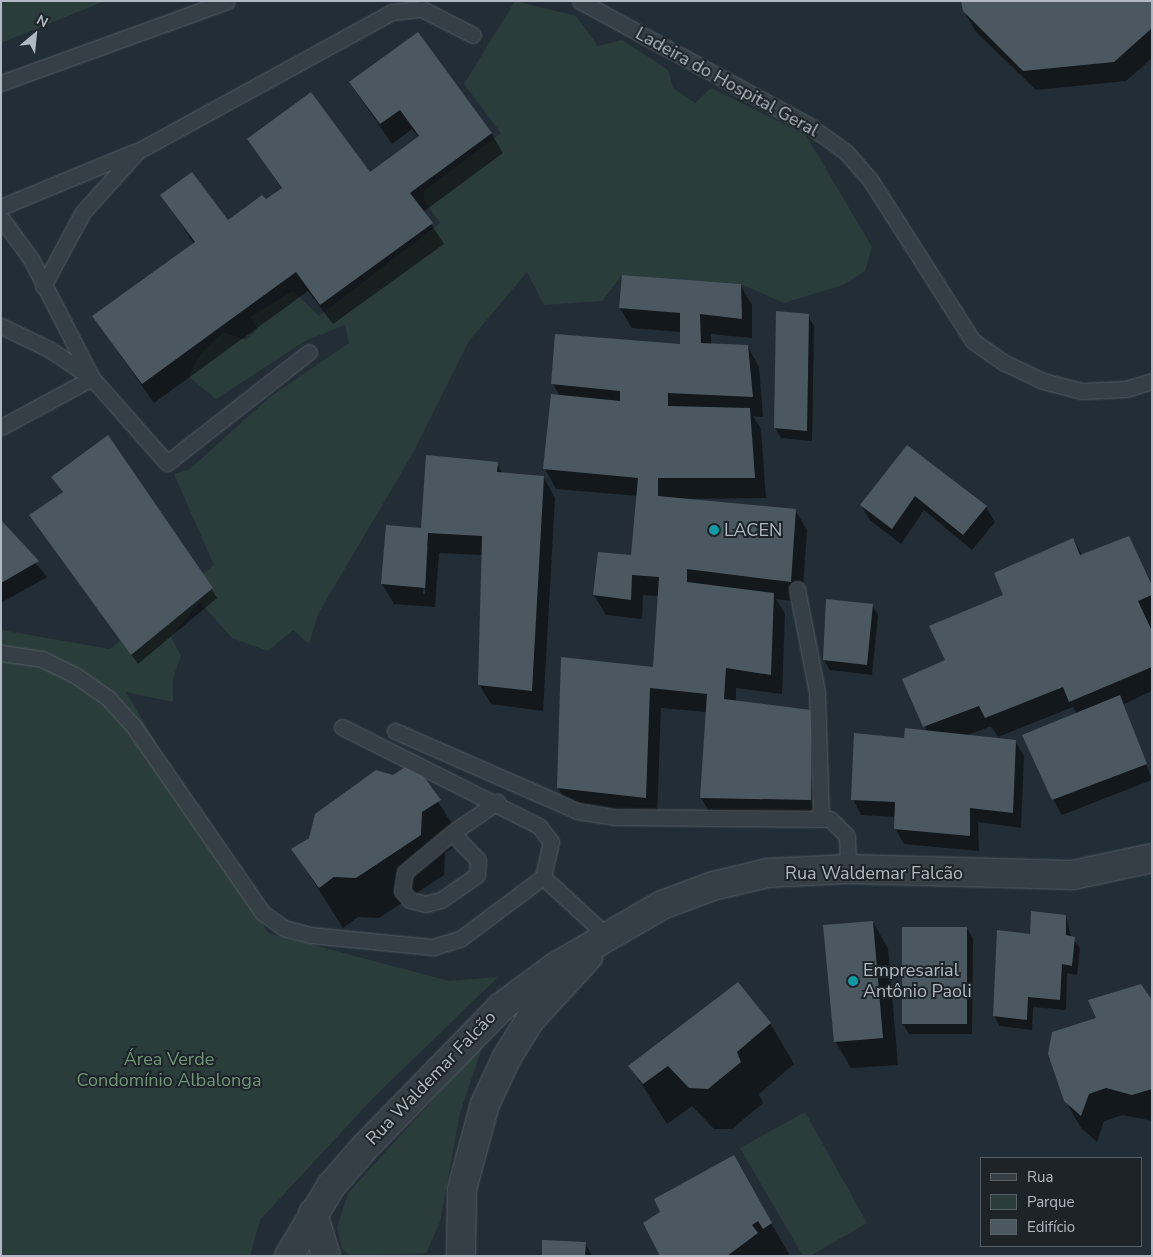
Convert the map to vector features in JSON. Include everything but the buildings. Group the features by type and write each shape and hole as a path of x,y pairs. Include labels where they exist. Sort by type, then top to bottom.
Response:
{"street":[{"name":"Rua Waldemar Falcão","path":"289,1256 313,1213 365,1147 501,1007 607,936 662,905 713,886 768,873 848,869 1073,875 1152,858"},
{"name":"Rua Waldemar Falcão","path":"461,1256 462,1189 471,1149 507,1057 530,1020 607,936"},
{"path":"313,1213 326,1256"}],"lane":[{"path":"1,83 227,1"},
{"name":"Ladeira do Hospital Geral","path":"580,1 810,126 846,152 871,181 973,341 1005,363 1042,381 1082,391 1126,389 1152,381"},
{"path":"1,207 138,151 392,12 422,9 473,35"},
{"path":"43,286 83,212 138,151"},
{"path":"1,218 30,259 92,378 166,463 309,352"},
{"path":"1,326 50,349 92,378"},
{"path":"1,427 92,378"},
{"path":"797,590 817,692 821,817"},
{"path":"1,653 42,659 76,675 108,698 134,727 263,913 284,928 433,947 460,939 543,877 551,842 539,826 497,802 342,727"},
{"path":"395,731 577,811 615,817 821,817 845,831 848,869"},
{"path":"452,833 478,860 477,875 441,900 425,904 410,900 402,891 405,872 452,833 497,802"},
{"path":"543,877 607,936"}],"green space":[{"path":"1,1 105,1 1,43"},
{"name":"Área Verde Condomínio Albalonga","path":"515,1 576,16 598,46 622,40 668,70 673,88 695,103 711,88 806,135 872,247 865,271 843,285 784,303 741,284 622,275 602,301 544,305 527,272 469,341 413,453 318,614 309,644 293,630 268,651 232,638 200,602 171,637 181,656 173,678 173,702 126,692 268,933 449,981 498,977 374,1097 260,1220 250,1256 1,1256 1,630 110,649 214,565 174,474 190,469 270,397 349,343 345,325 305,341 216,399 188,376 201,354 223,332 245,340 258,329 250,317 293,291 319,316 440,223 424,200 424,191 501,133 464,84"},
{"path":"483,1045 460,1113 440,1222 426,1253 351,1256 342,1249 337,1228 348,1193"},
{"path":"805,1112 867,1223 810,1256 803,1256 740,1148"}],"place":[{"name":"LACEN","path":"714,530"},
{"name":"Empresarial Antônio Paoli","path":"853,981"}]}
